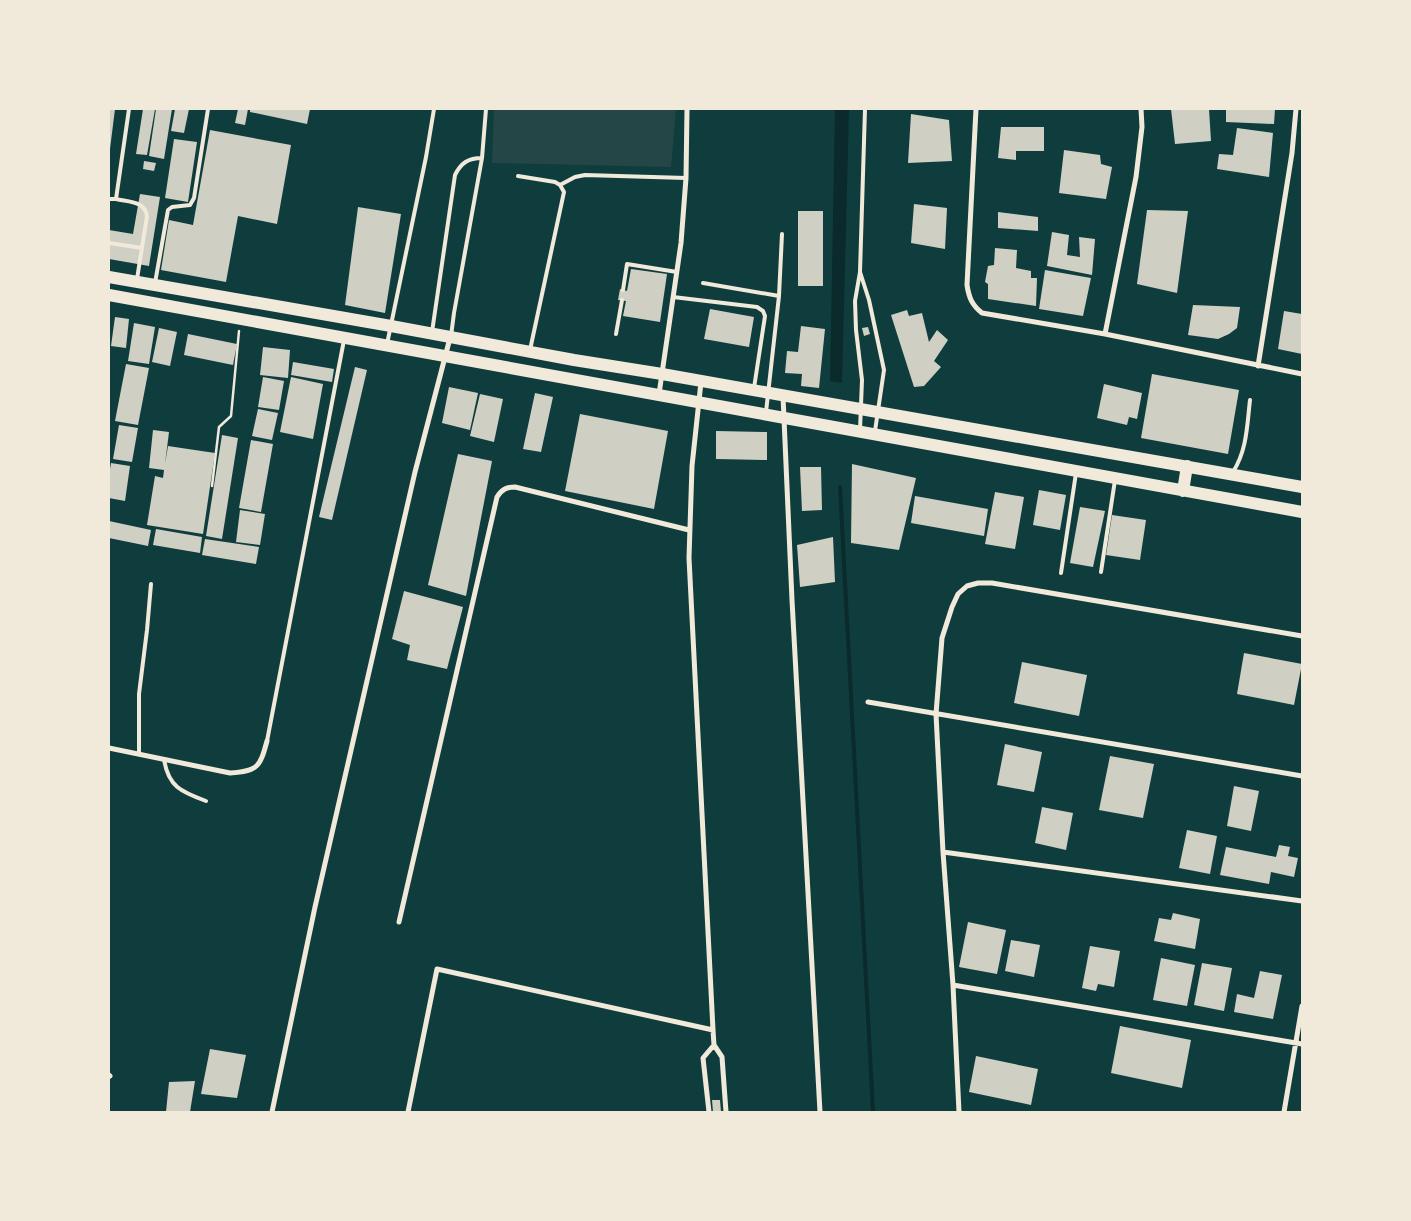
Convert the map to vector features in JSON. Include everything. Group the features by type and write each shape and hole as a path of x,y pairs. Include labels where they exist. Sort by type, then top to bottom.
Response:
{"main road":[{"path":"109,276 432,335 1302,487"},
{"path":"109,295 1302,512"},
{"path":"571,380 574,360"},
{"path":"1183,490 1187,466"}],"street":[{"path":"659,396 681,243 686,178 687,109"},
{"path":"976,109 968,285 969,297 973,305 982,313 1105,334 1302,374"},
{"path":"1105,334 1136,177 1142,127 1141,109"},
{"path":"1258,366 1292,153 1296,109"},
{"path":"272,1112 315,907 412,482 451,338"},
{"path":"701,381 692,466 689,530 690,588 714,1045 722,1057 726,1112"},
{"path":"783,396 792,610 820,1112"},
{"path":"398,922 497,497 504,489 515,487 689,530"},
{"path":"959,1112 936,714 942,638 947,618 958,594 967,586 992,583 1302,636"},
{"path":"868,702 1302,776"},
{"path":"109,748 230,773 247,772 257,766 262,760 267,741"},
{"path":"943,852 1302,901"},
{"path":"410,1112 437,969 713,1030"},
{"path":"953,985 1299,1044"},
{"path":"1284,1112 1299,1044 1302,1006"},
{"path":"709,1112 703,1058 714,1045"}],"lane":[{"path":"116,199 129,109"},
{"path":"155,285 168,210 172,207 190,205 194,198 208,109"},
{"path":"386,346 426,157 434,109"},
{"path":"451,338 482,158 486,109"},
{"path":"860,431 862,368 856,330 855,301 860,272 865,109"},
{"path":"432,335 455,175 465,161 472,158 482,158"},
{"path":"560,185 575,177 585,175 686,178"},
{"path":"518,176 555,182 560,185 564,192 530,352"},
{"path":"109,199 141,204 146,209 147,216 137,282"},
{"path":"766,414 779,296 782,234"},
{"path":"109,243 142,248"},
{"path":"623,290 627,264 677,272"},
{"path":"860,272 869,300 884,370 875,433"},
{"path":"703,283 779,296"},
{"path":"673,297 757,307 762,311 765,316 754,391"},
{"path":"616,334 622,300"},
{"path":"267,741 345,338"},
{"path":"1232,474 1241,460 1244,451 1250,400"},
{"path":"1061,573 1076,471"},
{"path":"1101,572 1116,478"},
{"path":"139,754 138,694 148,630 151,584"},
{"path":"164,759 166,771 172,783 186,794 206,801"}],"path":[{"path":"212,486 220,426 232,416 240,319"}],"shaded area":[{"path":"494,109 676,109 671,167 492,163"},
{"path":"835,109 849,109 842,383 830,381"}],"building":[{"path":"109,109 115,109 110,149 109,149"},
{"path":"143,109 155,109 147,155 136,154"},
{"path":"156,109 172,109 164,159 149,156"},
{"path":"175,109 189,109 184,133 171,131"},
{"path":"238,109 248,109 245,125 235,123"},
{"path":"250,109 310,109 307,124 250,112"},
{"path":"1171,109 1209,109 1211,141 1175,144"},
{"path":"1226,109 1275,109 1274,124 1226,122"},
{"path":"911,114 949,120 952,161 908,163"},
{"path":"1001,127 1044,127 1044,151 1016,151 1016,160 998,158"},
{"path":"1237,128 1273,133 1269,177 1217,169 1219,154 1233,155"},
{"path":"210,130 291,145 277,224 238,216 226,282 161,270 169,220 193,225"},
{"path":"174,139 197,142 188,202 165,198"},
{"path":"1064,150 1100,155 1101,164 1112,167 1106,199 1059,193"},
{"path":"144,161 156,163 154,171 143,169"},
{"path":"140,194 160,197 149,266 109,259 109,230 133,234"},
{"path":"914,204 947,208 945,249 911,243"},
{"path":"358,207 401,214 385,313 345,305"},
{"path":"1147,210 1188,211 1177,293 1137,284"},
{"path":"798,211 823,211 823,286 798,286"},
{"path":"998,212 1038,217 1038,231 998,228"},
{"path":"1052,232 1069,235 1067,255 1080,257 1079,237 1095,239 1092,275 1047,266"},
{"path":"995,248 1017,250 1016,268 1031,271 1031,278 1037,278 1036,306 988,299 988,284 985,282 988,266 994,265"},
{"path":"631,269 667,274 660,322 623,316 626,301 618,300 620,289 627,291"},
{"path":"1045,270 1091,278 1083,316 1039,309"},
{"path":"1193,305 1240,307 1237,328 1218,339 1188,335"},
{"path":"710,309 754,317 749,347 704,339"},
{"path":"907,310 909,316 922,313 929,342 937,330 948,340 934,361 941,367 924,386 914,387 891,315"},
{"path":"1284,311 1302,314 1302,354 1278,349"},
{"path":"115,317 129,319 126,348 111,346"},
{"path":"134,323 155,327 149,364 128,361"},
{"path":"801,326 825,329 819,388 801,386 802,374 785,373 787,351 798,352"},
{"path":"868,327 870,334 864,336 862,328"},
{"path":"159,328 177,332 170,366 152,362"},
{"path":"188,334 237,344 233,365 184,355"},
{"path":"263,347 290,350 288,378 260,375"},
{"path":"293,362 334,369 332,382 291,375"},
{"path":"126,364 149,368 138,425 115,421"},
{"path":"355,367 367,370 332,520 319,517"},
{"path":"1152,374 1239,390 1228,454 1141,438"},
{"path":"263,377 284,381 279,410 258,407"},
{"path":"291,377 323,384 313,439 280,432"},
{"path":"1104,384 1142,393 1137,419 1129,417 1127,425 1097,418"},
{"path":"449,387 478,393 470,430 442,423"},
{"path":"535,393 553,397 541,452 523,449"},
{"path":"480,394 503,399 494,442 470,436"},
{"path":"258,409 278,413 272,440 252,436"},
{"path":"580,414 668,431 654,509 565,491"},
{"path":"119,425 138,428 132,462 113,459"},
{"path":"153,430 169,432 165,464 168,446 215,453 203,534 147,525 155,476 163,478 164,470 149,468"},
{"path":"716,431 767,432 767,460 716,459"},
{"path":"222,435 238,438 222,539 206,536"},
{"path":"251,440 273,444 261,512 239,508"},
{"path":"458,454 492,461 466,596 428,585"},
{"path":"111,463 130,466 125,501 109,498"},
{"path":"852,464 916,478 899,550 851,543"},
{"path":"800,467 821,467 822,510 802,511"},
{"path":"1039,490 1066,495 1060,530 1033,525"},
{"path":"995,492 1024,497 1015,549 985,544"},
{"path":"915,496 988,509 984,536 911,523"},
{"path":"1080,507 1105,511 1093,567 1070,563"},
{"path":"240,510 265,514 260,545 236,542"},
{"path":"1112,515 1146,520 1140,560 1106,555"},
{"path":"109,521 151,530 148,546 109,538"},
{"path":"156,529 202,537 200,553 153,545"},
{"path":"833,537 835,582 800,587 797,545"},
{"path":"205,539 259,547 256,564 202,555"},
{"path":"404,591 463,607 447,669 407,660 410,645 392,639"},
{"path":"1244,653 1302,664 1294,705 1237,694"},
{"path":"1022,662 1087,675 1079,716 1014,703"},
{"path":"1005,744 1042,752 1034,792 997,785"},
{"path":"1110,756 1154,764 1143,818 1099,810"},
{"path":"1234,786 1259,791 1251,831 1227,826"},
{"path":"1042,807 1073,813 1066,850 1035,843"},
{"path":"1187,830 1217,836 1210,874 1179,868"},
{"path":"1279,845 1290,847 1288,856 1298,858 1294,877 1271,872 1269,884 1220,875 1226,847 1276,857"},
{"path":"1173,913 1200,919 1195,949 1154,941 1159,918 1171,920"},
{"path":"968,922 1006,930 997,974 959,967"},
{"path":"1011,940 1040,945 1034,977 1005,971"},
{"path":"1090,946 1120,951 1114,987 1098,984 1096,991 1082,988"},
{"path":"1161,958 1195,965 1187,1006 1153,1000"},
{"path":"1202,963 1232,968 1224,1011 1194,1005"},
{"path":"1260,971 1282,975 1273,1019 1234,1012 1237,994 1254,998"},
{"path":"1120,1026 1191,1040 1182,1088 1111,1073"},
{"path":"210,1049 246,1055 237,1098 201,1094"},
{"path":"976,1056 1038,1069 1031,1105 969,1092"},
{"path":"195,1081 190,1112 166,1112 169,1082"},
{"path":"712,1100 720,1100 721,1112 713,1112"}],"waterway":[{"path":"840,487 873,1112"}]}
